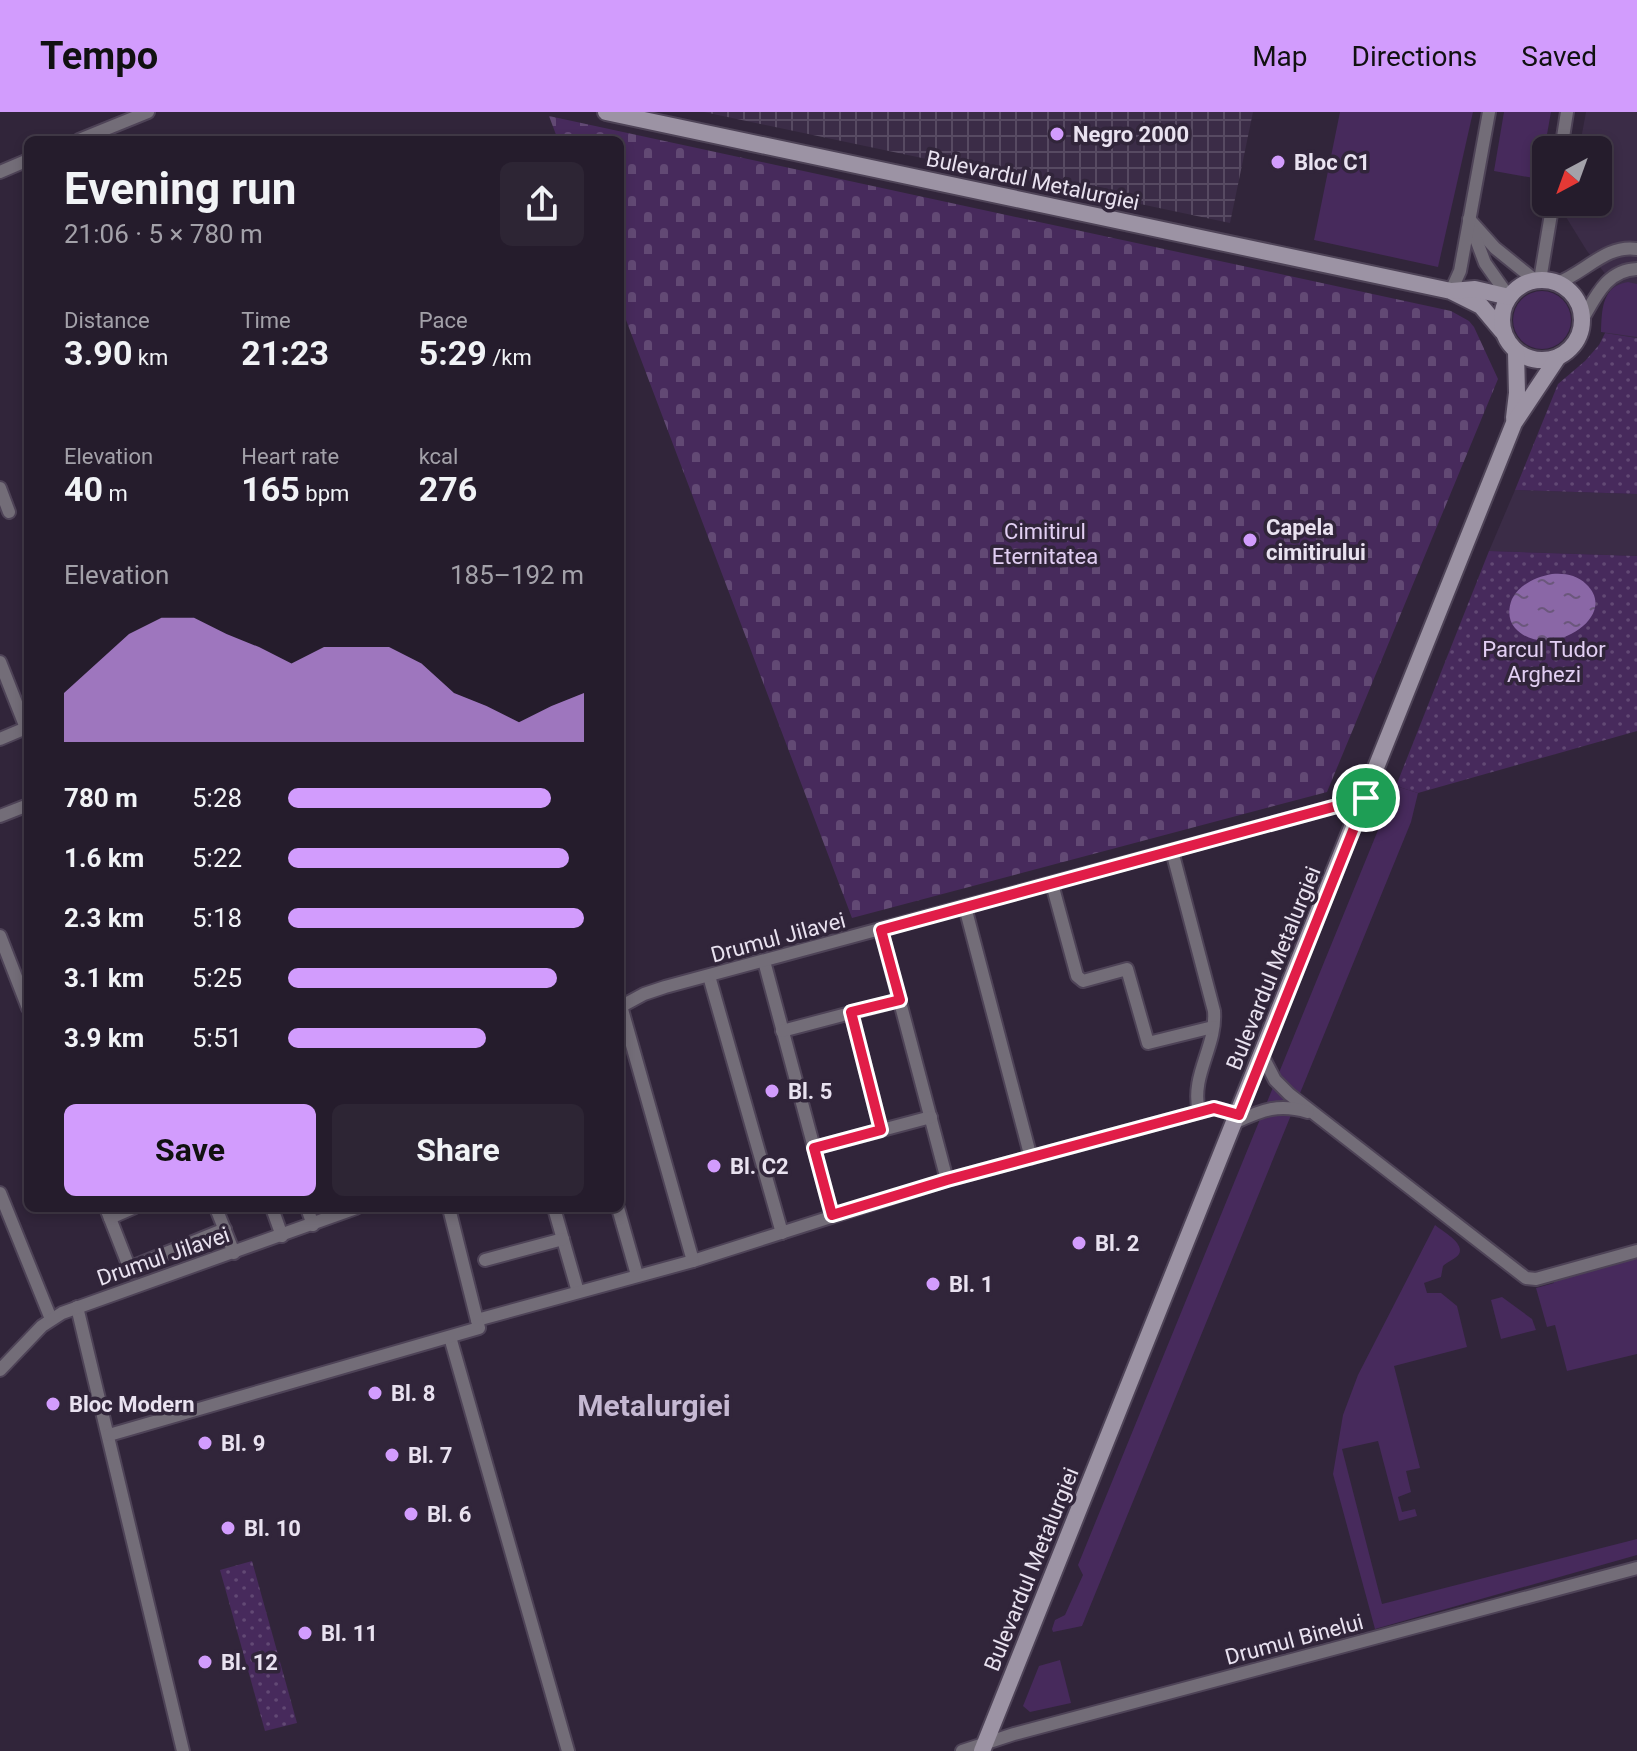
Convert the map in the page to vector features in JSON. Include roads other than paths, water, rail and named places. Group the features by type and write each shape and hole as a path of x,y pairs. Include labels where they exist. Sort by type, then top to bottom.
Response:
{"main road":[{"name":"Bulevardul Metalurgiei","path":"606,112 1451,291 1485,309 1502,331"},
{"path":"1538,280 1557,283 1575,298 1582,320 1581,329 1573,346 1558,357 1537,361 1516,352 1502,331 1502,313 1509,297 1519,287 1538,280"},
{"name":"Bulevardul Metalurgiei","path":"1451,291 1475,289 1509,297"},
{"name":"Bulevardul Metalurgiei","path":"1514,423 1516,352"},
{"name":"Bulevardul Metalurgiei","path":"983,1747 1514,423 1558,357"}],"street":[{"path":"89,136 148,112"},
{"path":"1451,291 1460,271 1489,112"},
{"path":"1563,136 1567,112"},
{"path":"0,172 24,162"},
{"path":"1469,219 1495,248 1538,280 1550,216"},
{"path":"1469,219 1485,263 1509,297"},
{"path":"1557,283 1586,269 1613,250 1637,249"},
{"path":"1582,320 1610,278 1624,270 1637,269"},
{"path":"0,488 9,512"},
{"path":"0,662 24,722"},
{"path":"0,739 24,731"},
{"name":"Drumul Jilavei","path":"624,1004 644,994 1366,798"},
{"path":"0,816 24,807"},
{"path":"1172,851 1211,998 1213,1027 1196,1086 1199,1112"},
{"path":"1052,884 1079,980 1127,969 1148,1043 1213,1027"},
{"path":"965,907 1031,1158"},
{"path":"881,930 947,1180"},
{"path":"0,936 24,998"},
{"path":"764,961 832,1215"},
{"path":"709,976 782,1233"},
{"path":"782,1031 900,1000"},
{"path":"851,1012 881,1130"},
{"path":"624,1020 693,1261"},
{"path":"1262,1055 1279,1085 1311,1113 1526,1278 1536,1279 1637,1251"},
{"path":"477,1320 693,1261 947,1180 1214,1108 1237,1119 1278,1106 1311,1113"},
{"path":"814,1148 931,1117"},
{"path":"0,1193 51,1319"},
{"path":"218,1212 234,1253"},
{"path":"273,1212 282,1236"},
{"path":"308,1212 313,1225"},
{"name":"Drumul Jilavei","path":"0,1370 51,1319 77,1307 346,1212"},
{"path":"109,1435 479,1328 450,1212"},
{"path":"555,1212 578,1292"},
{"path":"619,1212 637,1275"},
{"path":"108,1213 136,1286"},
{"path":"129,1268 225,1229"},
{"path":"485,1260 563,1239"},
{"path":"77,1307 183,1751"},
{"path":"450,1337 568,1751"},
{"name":"Drumul Binelui","path":"962,1751 1637,1568"}],"water":[{"path":"1552,574 1570,575 1586,584 1595,597 1594,610 1588,622 1576,632 1544,641 1528,638 1511,622 1509,610 1512,599 1529,582"}],"place":[{"name":"Negro 2000","path":"1057,134"},
{"name":"Bloc C1","path":"1278,162"},
{"name":"Capela cimitirului","path":"1250,540"},
{"name":"Bl. 5","path":"772,1091"},
{"name":"Bl. C2","path":"714,1166"},
{"name":"Bl. 2","path":"1079,1243"},
{"name":"Bl. 1","path":"933,1284"},
{"name":"Bl. 8","path":"375,1393"},
{"name":"Bloc Modern","path":"53,1404"},
{"name":"Bl. 9","path":"205,1443"},
{"name":"Bl. 7","path":"392,1455"},
{"name":"Bl. 6","path":"411,1514"},
{"name":"Bl. 10","path":"228,1528"},
{"name":"Bl. 11","path":"305,1633"},
{"name":"Bl. 12","path":"205,1662"}],"district":[{"name":"Metalurgiei","path":"654,1406"}],"park label":[{"name":"Cimitirul Eternitatea","path":"1045,544"},
{"name":"Parcul Tudor Arghezi","path":"1544,662"}]}
